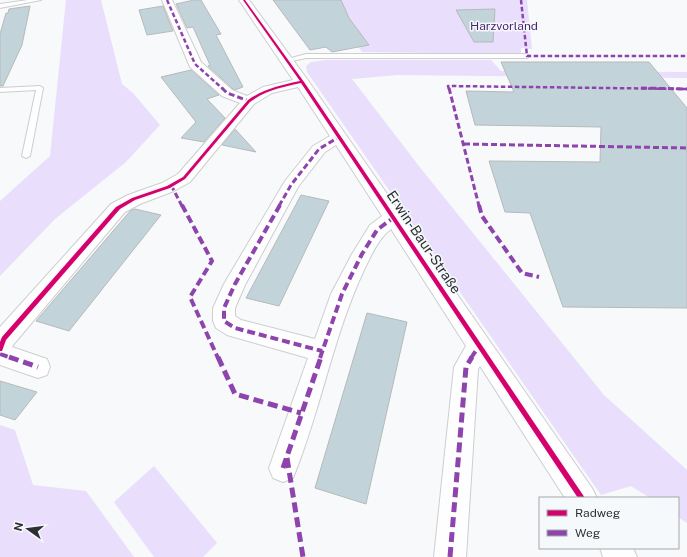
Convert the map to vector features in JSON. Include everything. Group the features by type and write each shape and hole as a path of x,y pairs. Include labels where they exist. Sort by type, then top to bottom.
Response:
{"street":[{"path":"167,0 195,64 227,93 249,101"},
{"name":"Erwin-Baur-Straße","path":"244,0 302,82 581,497"},
{"path":"0,350 4,339 118,208 129,200 176,184 184,178 249,101 258,94 272,88 302,82"},
{"path":"322,352 235,328 224,321 224,308 235,284 291,185 319,149 339,137"},
{"path":"283,468 342,294 362,254 377,230 394,218"},
{"path":"450,557 466,367 479,346"},
{"path":"0,354 38,367"}],"lane":[{"path":"0,6 38,0"},
{"path":"287,60 306,56 527,56"},
{"path":"0,90 40,88 26,156"}],"green space":[{"path":"66,0 101,0 122,84 133,93 160,125 126,162 55,219 0,276 0,201 50,156"},
{"name":"Harzvorland","path":"323,0 527,0 532,49 521,48 521,53 362,52"},
{"path":"326,60 491,60 501,71 687,72 687,78 397,75 352,79 422,170 604,395 687,470 687,523 679,518 679,497 648,497 631,486 601,495 307,72 306,66 311,62"},
{"path":"0,425 15,430 33,485 86,491 134,557 0,557"},
{"path":"154,466 217,543 203,557 154,557 114,502"}],"building":[{"path":"201,0 221,34 216,35 243,87 235,90 233,89 208,66 210,65 193,27 187,28 176,4"},
{"path":"273,0 341,0 349,18 369,45 332,52 326,47 310,50"},
{"path":"30,6 22,45 3,86 0,86 0,34 6,13 8,13 9,9"},
{"path":"163,6 173,31 147,35 139,10"},
{"path":"495,9 493,42 474,42 456,10"},
{"path":"501,62 649,62 687,108 687,308 563,307 530,213 505,212 489,161 600,162 601,127 475,125 466,91 514,92"},
{"path":"191,70 219,95 207,99 225,118 204,142 181,138 196,122 161,77"},
{"path":"235,129 256,152 222,145"},
{"path":"301,195 329,201 279,306 246,298"},
{"path":"135,209 161,215 69,331 36,321 131,210"},
{"path":"367,313 407,322 366,504 315,488"},
{"path":"0,381 37,392 15,420 0,415"}],"marked path":[{"path":"167,0 195,64 227,93 249,101"},
{"path":"521,0 527,56 687,56"},
{"path":"539,277 522,273 482,216 448,86 687,89"},
{"path":"322,351 235,328 224,321 224,308 235,284 291,185 319,149 339,137"},
{"path":"464,144 687,148"},
{"path":"171,185 212,261 190,297 235,394 301,413"},
{"path":"283,468 342,294 362,254 377,230 393,218"},
{"path":"450,557 466,367 479,346"},
{"path":"0,354 38,367"},
{"path":"287,458 303,557"}],"cycle path":[{"path":"244,0 302,82 581,497"},
{"path":"0,349 4,339 118,208 134,199 168,187 184,178 249,101 261,93 274,88 302,82"}]}
